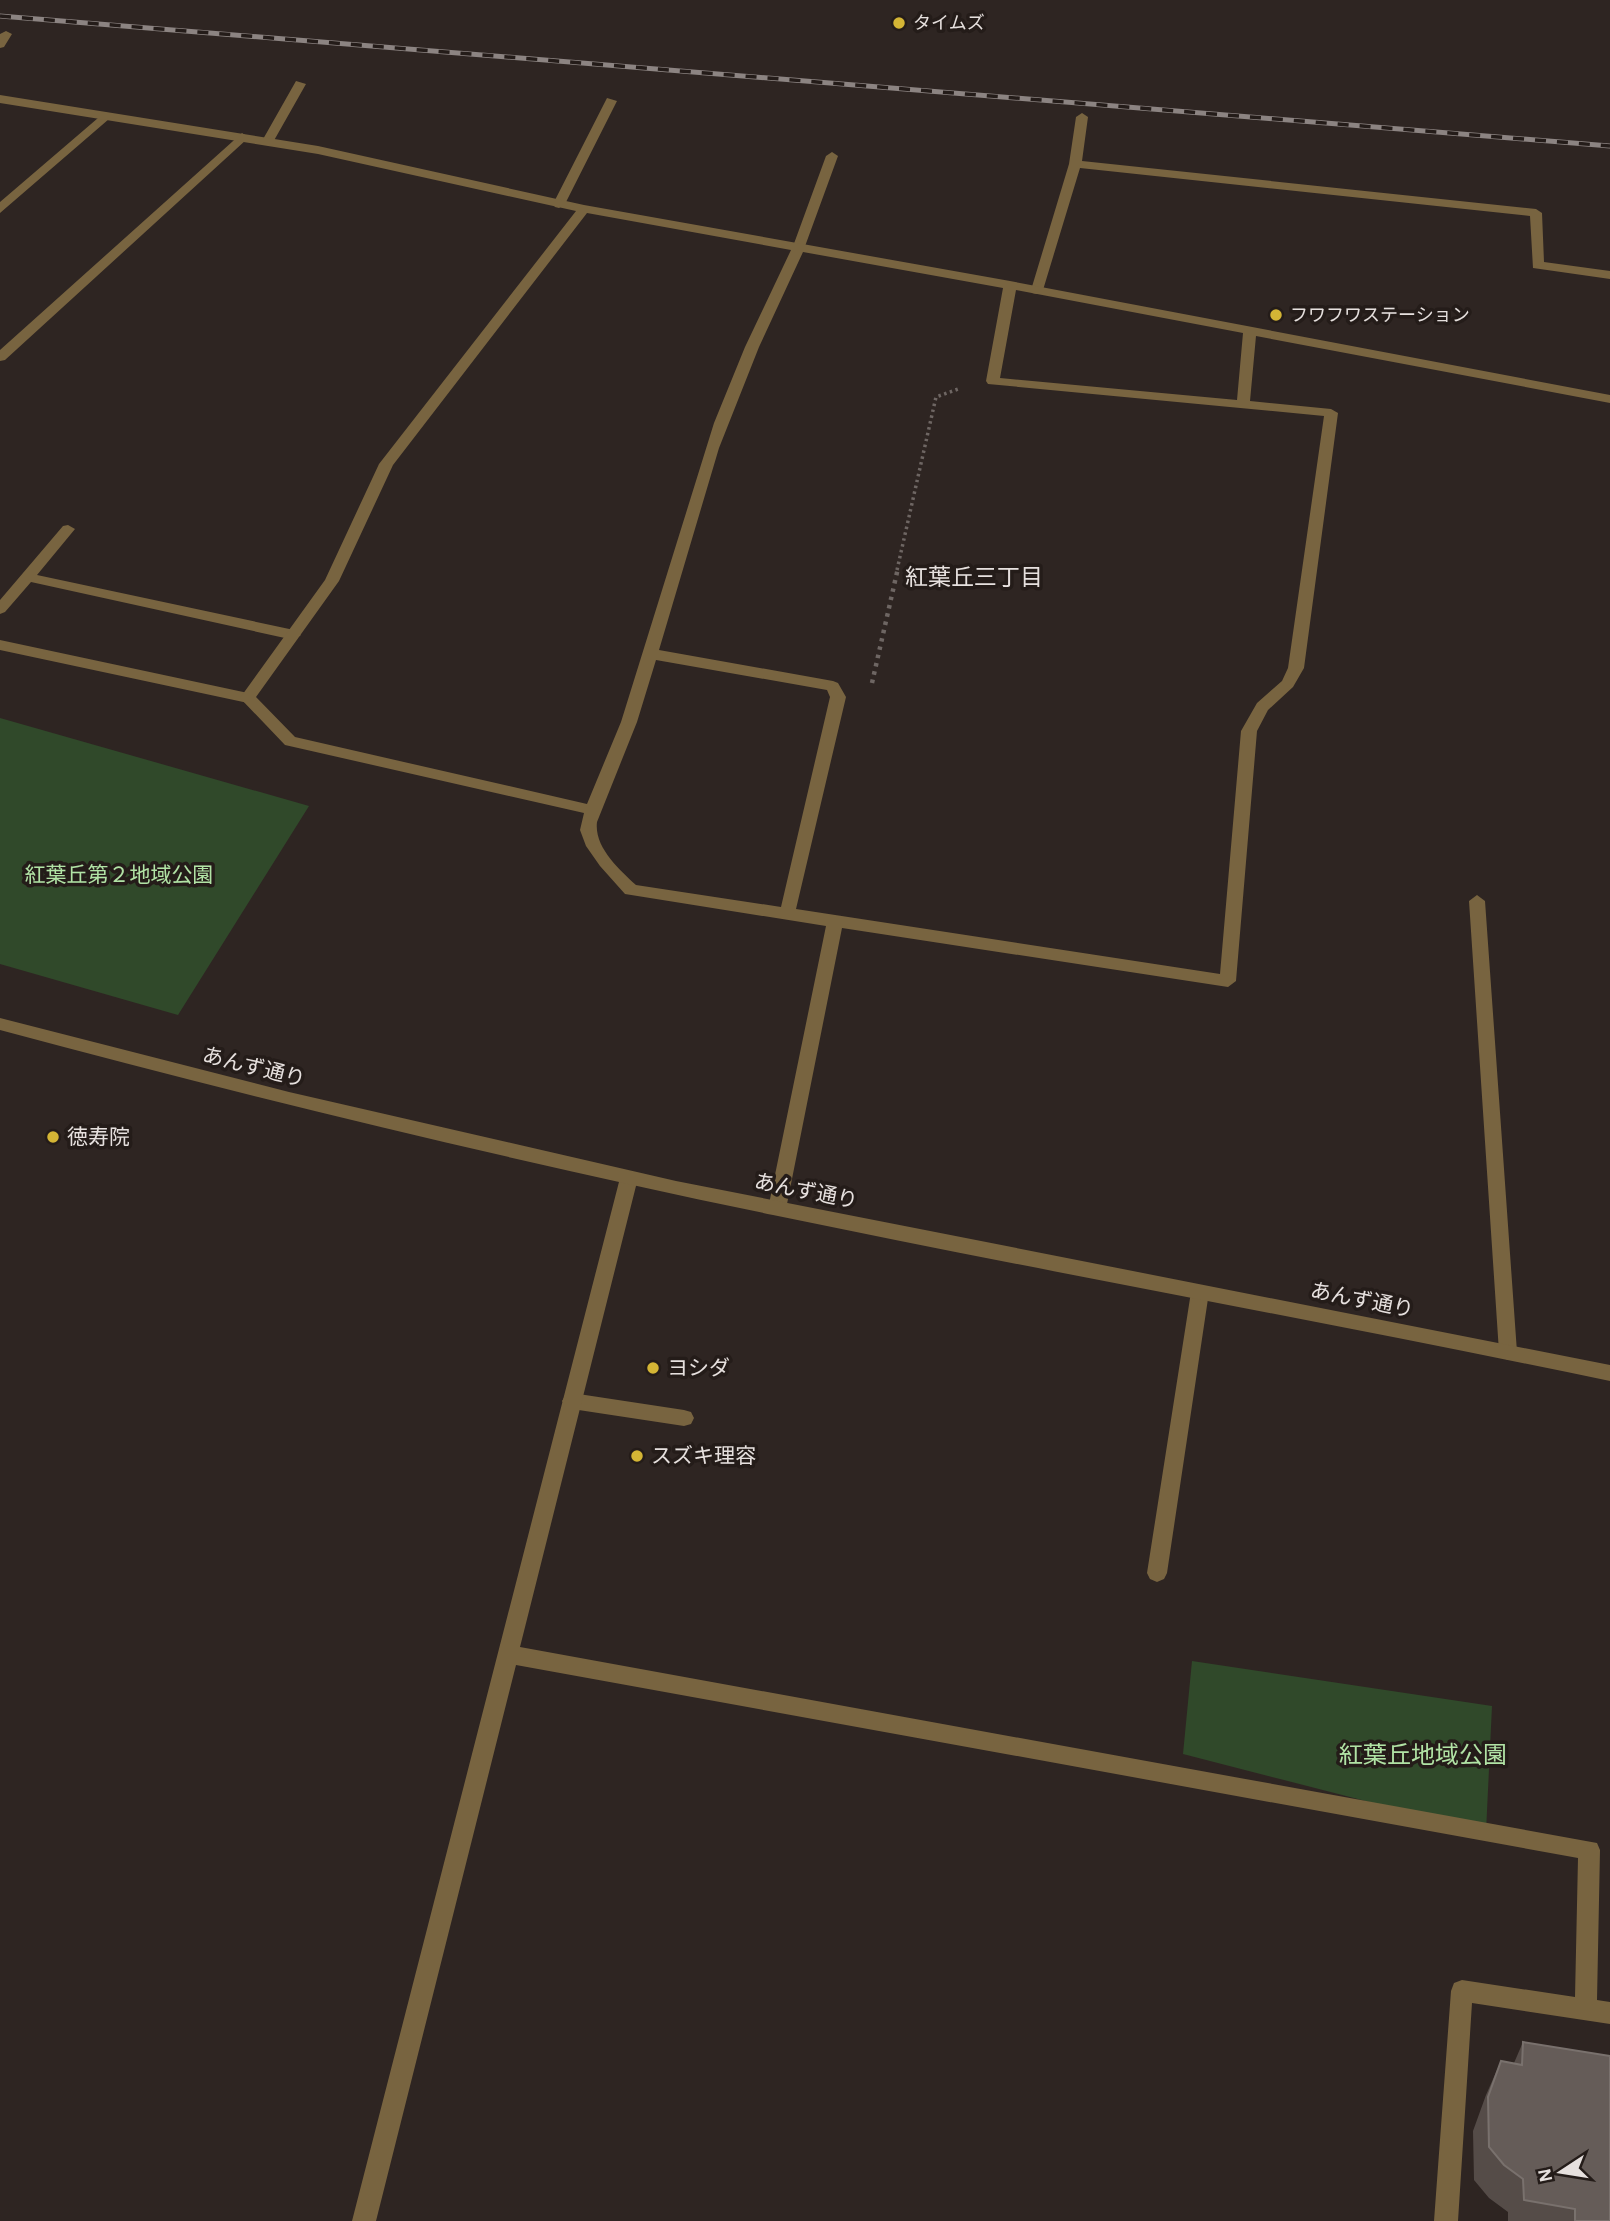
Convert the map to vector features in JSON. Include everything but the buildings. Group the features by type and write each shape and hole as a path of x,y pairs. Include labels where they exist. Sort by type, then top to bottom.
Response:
{"street":[{"path":"268,142 300,84"},
{"path":"0,99 242,137 559,204 798,250 1010,285 1250,333 1610,399"},
{"path":"559,204 611,101"},
{"path":"0,209 105,116"},
{"path":"1037,290 1075,164 1082,117"},
{"path":"0,357 242,137"},
{"path":"832,156 798,250 754,338 712,448 652,654 620,751 592,810 588,831 607,866 631,890 1228,981 1249,731 1262,707 1289,684 1296,668 1331,414 993,381 1010,285"},
{"path":"1075,164 1536,213 1538,265 1610,275"},
{"path":"248,698 332,581 386,464 584,209"},
{"path":"1243,405 1250,333"},
{"path":"0,608 68,529"},
{"path":"27,577 294,635"},
{"path":"0,645 248,698 290,741 592,810"},
{"path":"652,654 833,686 838,697 787,915"},
{"path":"1477,901 1508,1352"},
{"path":"777,1209 835,923"},
{"name":"あんず通り","path":"0,1024 156,1067 387,1124 629,1178 1610,1373"},
{"path":"364,2221 629,1178"},
{"path":"1157,1573 1199,1292"},
{"path":"572,1401 684,1418"},
{"path":"507,1654 1590,1850 1586,2009"},
{"path":"1446,2221 1462,1991 1610,2014"}],"path":[{"path":"838,697 869,687 875,678 936,397 974,383 993,381"}],"green space":[{"name":"紅葉丘第２地域公園","path":"0,718 309,806 178,1015 0,964"},
{"name":"紅葉丘地域公園","path":"1192,1661 1492,1706 1486,1832 1183,1754"}],"railway":[{"path":"0,16 1610,146"}],"place":[{"name":"タイムズ","path":"899,23"},
{"name":"フワフワステーション","path":"1276,315"},
{"name":"徳寿院","path":"53,1137"},
{"name":"ヨシダ","path":"653,1368"},
{"name":"スズキ理容","path":"637,1456"}],"district":[{"name":"紅葉丘三丁目","path":"974,577"}]}
